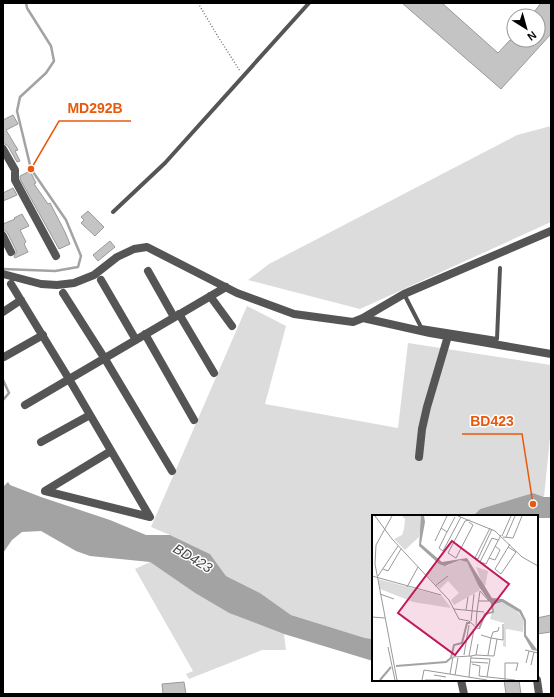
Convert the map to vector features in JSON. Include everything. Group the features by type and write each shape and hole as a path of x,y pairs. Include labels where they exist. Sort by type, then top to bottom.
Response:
{"street":[{"path":"3,149 15,170 15,180 56,256"},
{"path":"3,274 42,284 57,285 74,282 94,275 117,257 134,249 147,247 237,293 294,314 353,322 363,318 404,294 551,231"},
{"path":"3,236 11,252"},
{"path":"148,271 214,373"},
{"path":"101,280 136,340"},
{"path":"11,284 43,335 150,517 45,491 111,451"},
{"path":"25,405 226,287"},
{"path":"63,293 172,471"},
{"path":"210,296 232,326"},
{"path":"3,312 21,300"},
{"path":"363,318 448,336 478,339 551,354"},
{"path":"145,334 194,420"},
{"path":"4,357 43,335"},
{"path":"419,458 422,429 427,407 448,336"},
{"path":"41,442 90,415"},
{"path":"461,681 464,694"},
{"path":"537,681 539,694"}],"lane":[{"path":"113,212 165,163 309,3"},
{"path":"404,294 421,327 478,339 497,339 500,268"}],"path":[{"path":"198,3 243,76"}],"shaded area":[{"path":"551,126 551,222 360,309 248,280 269,264 517,135"},
{"path":"247,306 286,326 265,404 398,428 408,343 551,365 551,428 544,497 533,493 480,509 474,515 372,515 372,639 291,615 260,593 226,576 210,554 151,527"},
{"path":"150,562 195,593 229,613 284,634 286,650 262,650 189,679 186,674 193,671 135,569"}],"water":[{"path":"8,482 10,485 41,497 110,520 146,535 170,535 210,554 226,576 260,593 291,615 372,639 372,661 284,634 229,613 195,593 150,562 90,556 76,551 41,531 22,532 12,540 3,553 3,487"},
{"path":"533,493 544,497 551,497 551,518 538,518 538,515 474,515 480,509"}],"building":[{"path":"402,3 442,3 498,53 506,44 506,48 538,48 501,89"},
{"path":"541,3 551,3 551,34 546,40 546,8 537,8"},
{"path":"13,115 18,124 6,130 18,150 15,151 20,161 17,162 8,146 3,144 3,120"},
{"path":"30,171 36,183 34,184 48,204 50,203 70,244 59,249 20,179 20,176"},
{"path":"13,188 17,195 3,201 3,193"},
{"path":"88,211 104,227 95,236 81,223 84,220 81,217"},
{"path":"22,214 29,226 20,230 26,242 24,244 28,252 15,258 14,256 16,250 6,231 3,231 3,224"},
{"path":"110,241 115,247 98,261 93,255"},
{"path":"551,615 551,632 538,634 538,618"},
{"path":"504,681 519,681 521,694 506,694"},
{"path":"184,682 186,694 163,694 162,684"}],"waterway":[{"path":"3,269 55,271 78,267 81,256 66,220 31,169 17,111 20,97 46,73 54,61 51,46 27,8 26,3"},
{"path":"3,380 9,393 3,400"}],"place":[{"name":"MD292B","path":"31,169"},
{"name":"BD423","path":"533,504"}]}
